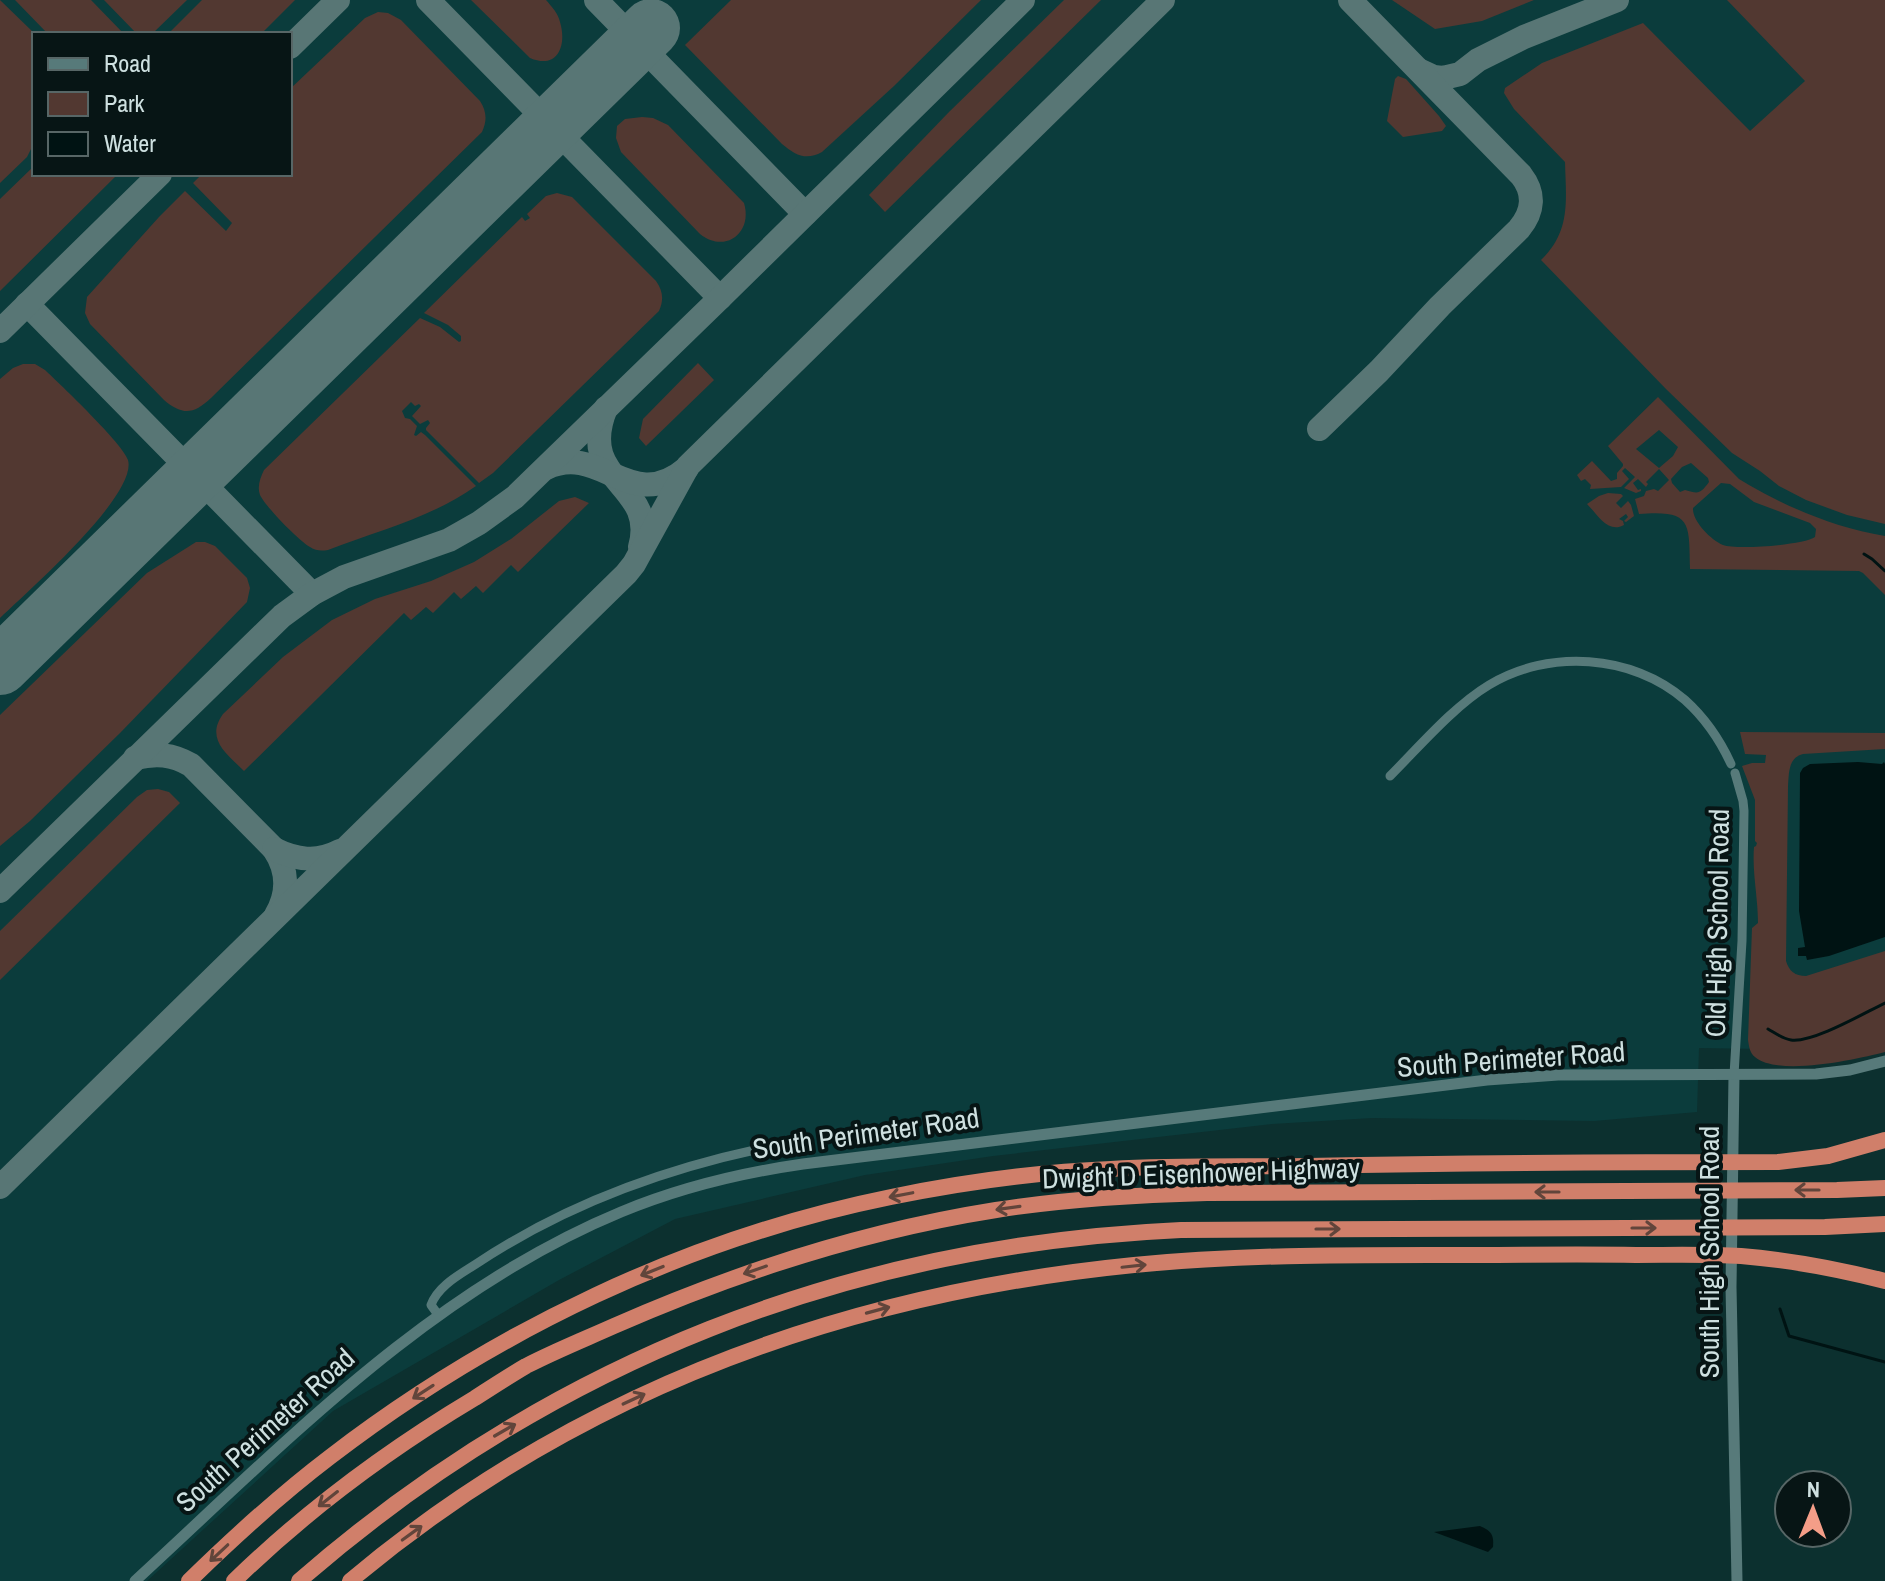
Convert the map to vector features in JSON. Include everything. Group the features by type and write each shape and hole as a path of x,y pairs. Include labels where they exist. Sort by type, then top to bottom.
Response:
{"highway":[{"path":"189,1581 328,1458 392,1412 484,1353 570,1308 654,1270 729,1242 832,1211 955,1185 1086,1170 1425,1163 1778,1162 1828,1156 1885,1140"},
{"name":"Dwight D Eisenhower Highway","path":"234,1581 260,1556 379,1460 525,1367 628,1320 737,1276 827,1247 911,1226 1033,1205 1161,1194 1885,1188"},
{"name":"Dwight D Eisenhower Highway","path":"299,1581 372,1520 445,1467 517,1423 620,1367 750,1313 908,1267 1018,1245 1124,1233 1885,1224"},
{"path":"350,1581 466,1494 555,1439 632,1400 771,1342 866,1313 940,1295 1135,1265 1268,1257 1715,1255 1779,1260 1885,1283"}],"street":[{"name":"Old High School Road","path":"1390,776 1481,690 1525,669 1552,662 1591,662 1623,668 1650,678 1683,698 1708,724 1722,745 1743,801 1742,941 1734,1075"},
{"path":"1734,1075 1816,1074 1885,1061"},
{"name":"South Perimeter Road","path":"135,1581 300,1428 375,1364 439,1316 529,1257 606,1218 679,1191 758,1171 1498,1079 1558,1075 1734,1075"},
{"name":"South High School Road","path":"1734,1075 1731,1287 1737,1581"},
{"path":"439,1316 431,1305 434,1296 451,1281 491,1254 567,1211 665,1174 759,1149"}],"shaded area":[{"path":"0,0 1885,0 1885,1037 1827,1050 1699,1048 1697,1112 1594,1121 1372,1118 1272,1124 993,1156 865,1175 675,1219 559,1280 333,1411 147,1581 0,1581"}],"green space":[{"path":"0,0 33,32 32,147 27,157 0,183"},
{"path":"15,0 91,0 122,32 46,32"},
{"path":"104,0 187,0 154,32 135,32"},
{"path":"202,0 295,0 263,32 170,32"},
{"path":"471,0 546,0 560,22 562,39 558,53 547,61 530,58"},
{"path":"731,0 981,0 822,152 806,156 796,154 782,144 685,45"},
{"path":"1064,0 1101,0 885,212 869,195"},
{"path":"1392,0 1534,0 1482,21 1435,29"},
{"path":"1727,0 1885,0 1885,524 1847,515 1806,500 1779,486 1732,453 1541,260 1558,238 1565,215 1565,162 1514,109 1504,93 1505,88 1542,63 1643,23 1750,131 1805,81"},
{"path":"378,12 401,20 480,101 486,116 482,132 211,398 194,410 177,409 164,400 90,324 85,313 87,297 185,191 226,231 232,223 193,183 200,176 292,176 292,87 365,18"},
{"path":"1398,76 1406,79 1439,116 1446,126 1442,131 1403,137 1387,121"},
{"path":"642,117 668,125 744,203 744,223 735,237 719,242 700,234 621,152 616,138 617,126 625,119"},
{"path":"32,168 32,176 116,176 0,291 0,199"},
{"path":"557,193 572,197 656,281 662,296 659,311 493,473 479,483 426,430 430,423 428,420 420,424 412,416 421,406 411,402 402,411 405,418 417,426 414,435 421,432 425,435 476,486 423,515 328,550 312,548 291,531 263,500 259,482 264,470 420,318 461,341 461,336 448,325 424,313 522,217 525,221 530,218 527,214 546,196"},
{"path":"698,363 714,380 646,446 639,438 643,419"},
{"path":"23,364 35,364 45,370 104,429 128,460 126,476 99,519 0,618 0,379"},
{"path":"1658,397 1739,479 1815,516 1885,536 1885,595 1859,571 1690,569 1689,540 1684,522 1669,514 1639,514 1635,499 1644,496 1646,491 1658,491 1669,480 1659,469 1646,482 1646,487 1638,479 1633,483 1638,490 1641,489 1636,493 1624,488 1635,477 1625,468 1622,471 1629,479 1621,487 1590,489 1591,485 1585,479 1581,481 1577,475 1592,461 1611,481 1617,479 1623,464 1608,446","holes":["1659,430 1678,447 1659,468 1636,449","1691,463 1709,482 1699,492 1680,492 1671,479 1682,467","1721,483 1730,484 1754,502 1810,523 1816,529 1815,537 1770,546 1723,545 1703,530 1693,508"]},
{"path":"1608,493 1623,496 1616,503 1621,508 1628,501 1631,505 1634,516 1626,522 1626,514 1619,519 1624,525 1608,525 1587,504"},
{"path":"575,497 589,503 518,572 511,565 483,593 476,586 461,599 454,592 433,613 426,607 411,620 404,613 244,771 220,746 216,731 223,714 283,657 332,620 375,599 431,581 474,562 511,539 559,501"},
{"path":"196,542 215,546 247,578 250,588 247,602 120,733 0,846 0,715 147,573"},
{"path":"1740,732 1885,733 1885,749 1803,754 1792,763 1788,787 1786,961 1793,972 1806,976 1885,951 1885,1052 1818,1065 1781,1066 1766,1063 1751,1052 1748,1040 1752,928 1758,923 1754,857 1757,843 1755,800 1742,766 1765,763 1766,755 1745,754"},
{"path":"147,790 169,792 180,803 0,980 0,931 137,797"}],"water":[{"path":"1810,764 1885,764 1885,937 1807,960 1806,956 1798,956 1798,948 1805,947 1799,911 1800,773"},
{"path":"1480,1526 1492,1536 1493,1547 1488,1552 1434,1532"}],"waterway":[{"path":"1864,554 1885,571"},
{"path":"1768,1029 1779,1036 1800,1040 1825,1032 1885,1003"},
{"path":"1706,1008 1722,1014"},
{"path":"1780,1309 1789,1336 1885,1362"}],"taxiway":[{"path":"292,45 338,0"},
{"path":"428,0 720,298"},
{"path":"596,0 805,214"},
{"path":"0,891 282,616 312,594 344,577 449,540 515,497 1023,0"},
{"path":"0,1187 626,574 688,466 1163,0"},
{"path":"1319,429 1519,229 1528,216 1531,202 1529,188 1521,175 1350,0"},
{"path":"1419,70 1443,78 1460,74 1478,60 1524,37 1617,0"},
{"path":"0,331 158,176"},
{"path":"27,304 312,594"},
{"path":"606,408 599,433 601,452 608,468 638,509 642,526 640,547"},
{"path":"546,468 566,463 584,464 649,485 667,481 687,468"},
{"path":"135,758 164,756 191,765 274,849 282,865 285,882 276,915"},
{"path":"274,849 307,859 340,851"}],"runway":[{"path":"0,666 651,28"}]}
